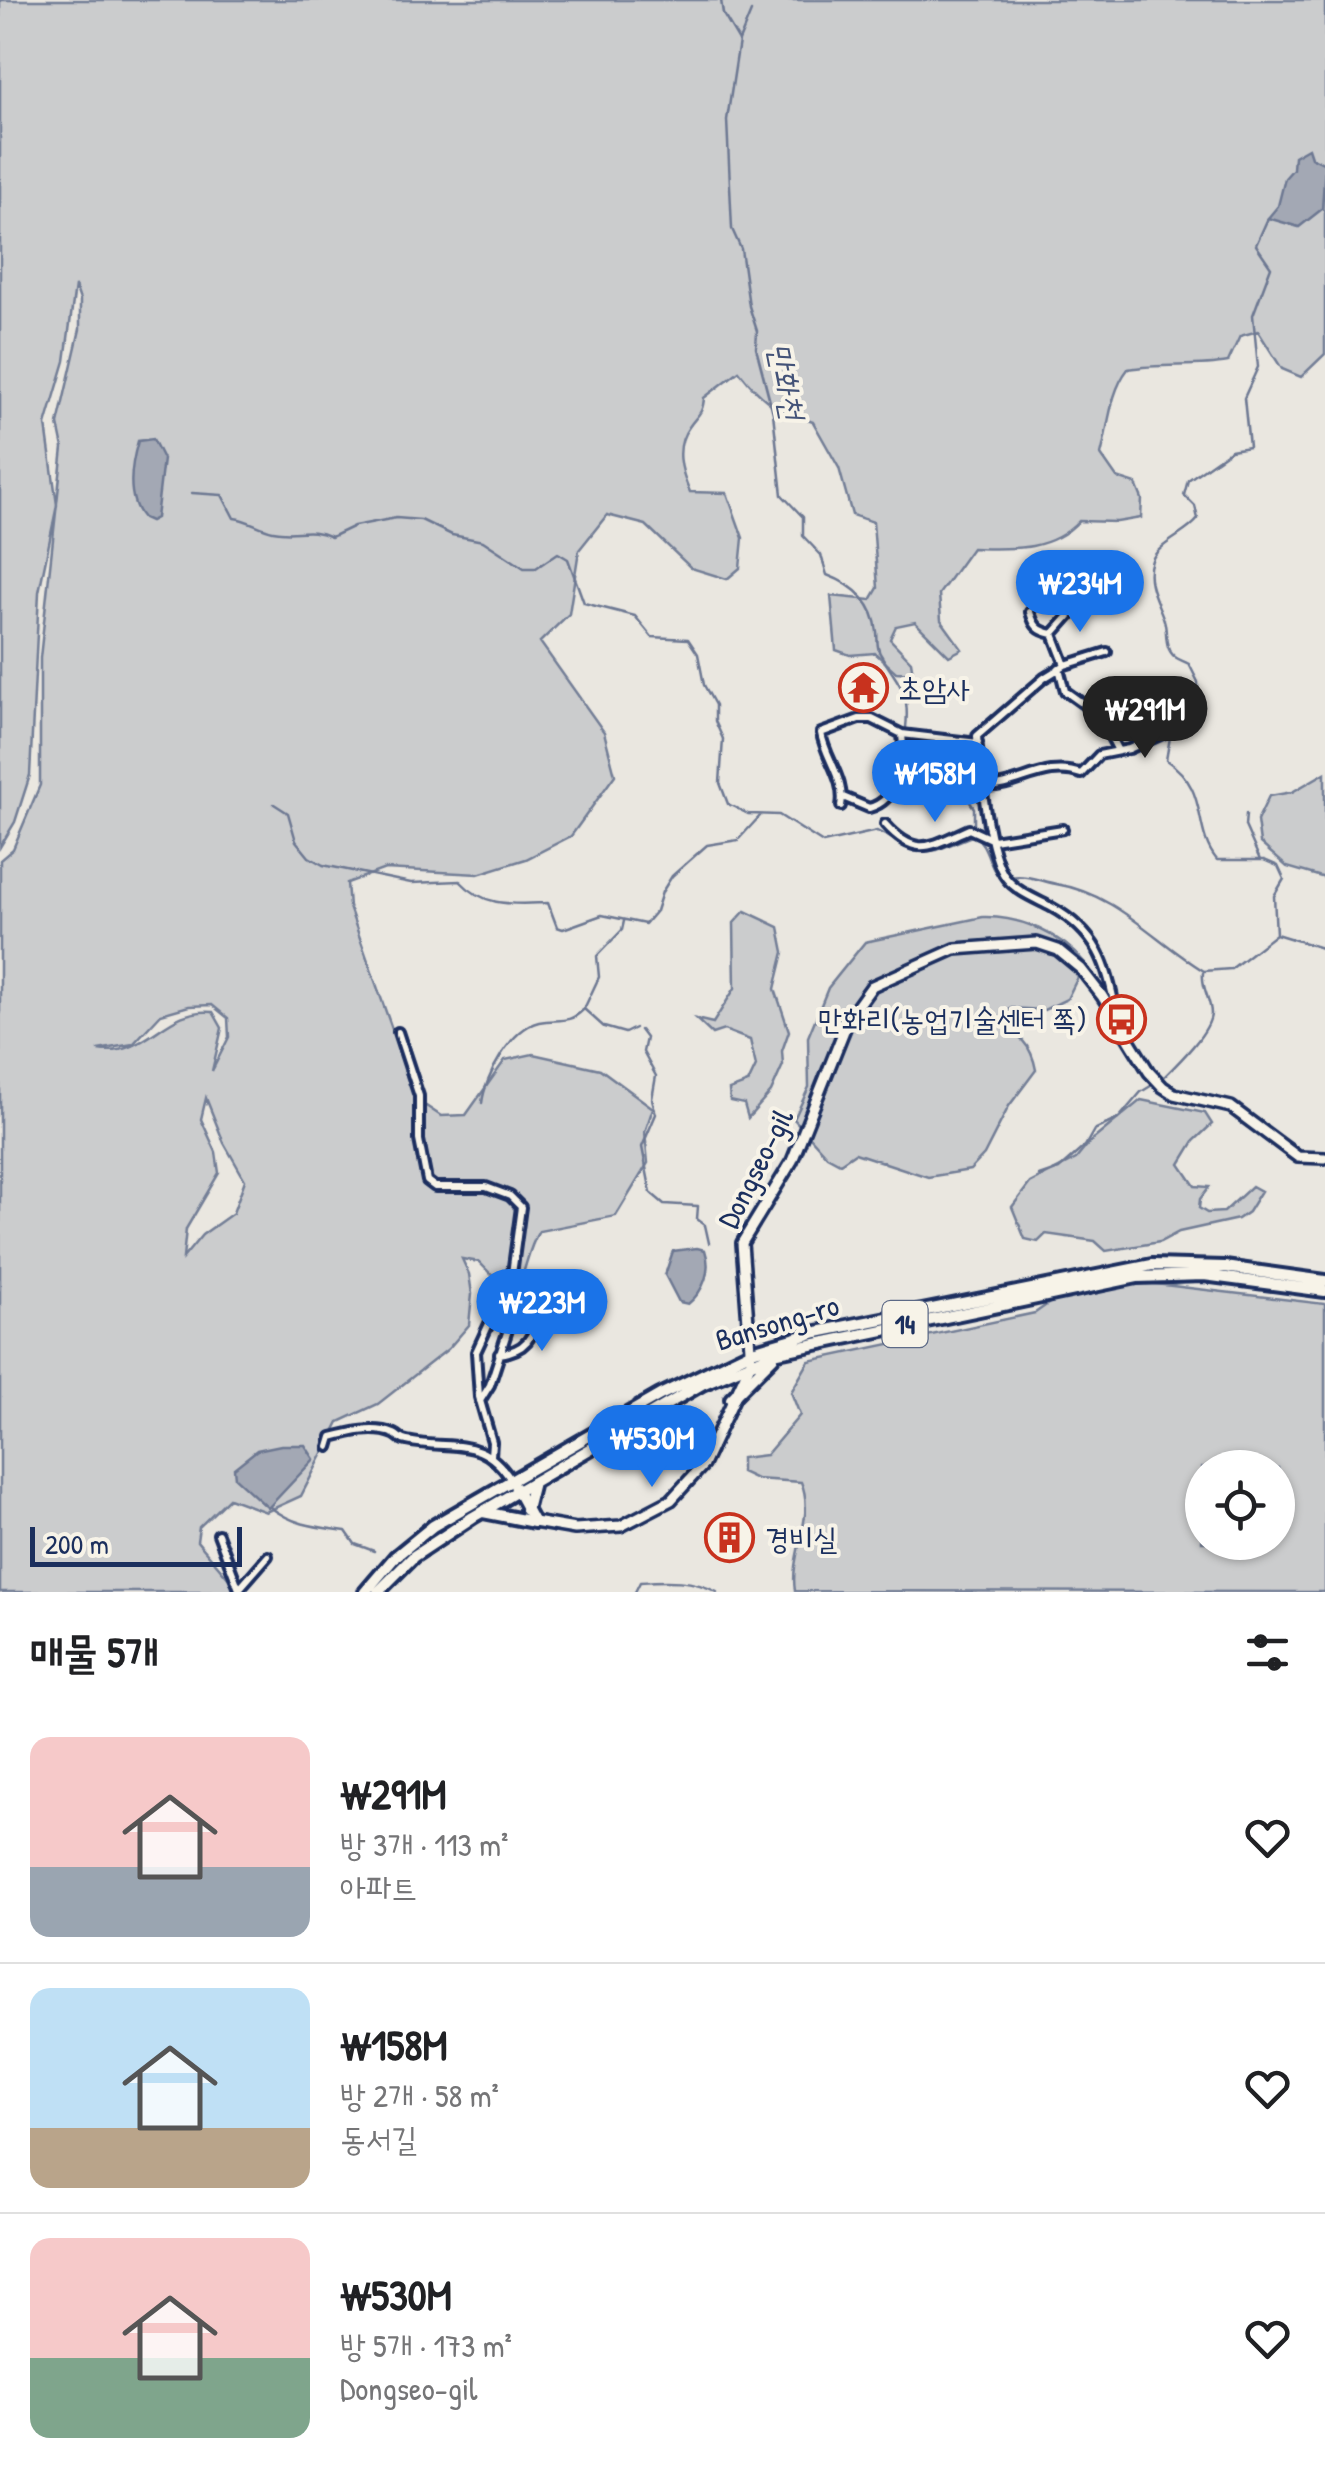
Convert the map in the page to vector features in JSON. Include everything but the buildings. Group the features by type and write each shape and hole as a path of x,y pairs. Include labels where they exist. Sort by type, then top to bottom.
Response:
{"main road":[{"name":"Bansong-ro","path":"378,1592 414,1556 514,1486 660,1395 818,1332 1152,1265 1225,1268 1325,1281"},
{"name":"Bansong-ro","path":"365,1592 410,1545 481,1498 533,1482 751,1357 1137,1277 1204,1275 1325,1291"},
{"path":"731,1398 778,1352"},
{"path":"722,1375 731,1383 731,1398"},
{"path":"526,1510 533,1482"},
{"path":"467,1520 469,1513 485,1502 481,1498"},
{"path":"482,1512 534,1522"}],"street":[{"path":"1053,634 1084,599"},
{"path":"1030,612 1032,623 1041,632 1053,634"},
{"path":"1053,634 1065,691 1106,723 1118,750"},
{"path":"902,734 902,766 884,800 869,808 842,802 820,733 860,719 872,720 902,734 978,743 977,736 984,729 1062,667 1108,652"},
{"path":"985,787 1002,786 1042,771 1070,770 1081,774 1100,755 1166,732"},
{"name":"Dongseo-gil","path":"978,743 993,840 1006,878 1085,932 1103,954 1107,994 1157,1081 1174,1094 1231,1107 1298,1157 1325,1158"},
{"path":"885,824 918,848 974,830 993,840 1063,829"},
{"name":"Dongseo-gil","path":"751,1357 742,1244 792,1161 849,1018 872,986 955,948 1038,943 1058,950 1107,994"},
{"path":"398,1032 418,1096 419,1140 424,1174 430,1184 486,1187 510,1196 521,1207 512,1274 476,1352 480,1402 492,1442 491,1456"},
{"path":"480,1402 516,1305"},
{"path":"500,1354 528,1342 533,1336 536,1312"},
{"path":"329,1446 332,1437 375,1430 404,1441 462,1446 491,1456 534,1522 602,1530 621,1526 660,1507 696,1476 751,1357"},
{"path":"218,1534 240,1590 268,1556"}],"shaded area":[{"path":"0,0 1325,0 1325,354 1301,377 1282,369 1258,331 1240,336 1228,362 1128,369 1114,398 1101,455 1117,478 1136,484 1142,499 1141,518 1079,521 1056,538 1029,546 972,548 939,594 941,620 962,649 949,656 915,622 896,626 890,639 911,661 913,673 896,672 875,653 850,655 836,650 831,596 871,600 878,588 873,522 852,515 839,468 813,422 771,404 739,371 704,398 680,451 690,492 727,493 743,538 740,568 727,579 691,568 646,525 607,515 579,550 569,614 540,642 604,732 615,775 571,836 526,859 478,874 385,869 347,883 349,907 417,1100 441,1116 466,1115 505,1060 533,1054 600,1069 653,1108 645,1132 648,1163 616,1216 539,1231 512,1296 479,1262 462,1259 472,1294 469,1325 448,1349 378,1404 339,1422 301,1496 266,1512 229,1498 199,1527 197,1541 240,1592 0,1592 0,860 13,849 40,785 40,658 56,507 39,592 30,775 15,822 0,847","holes":["75,286 80,300 80,329 58,424 63,448 57,504 46,425 65,361","212,1005 228,1018 229,1037 212,1071 222,1028 213,1012 181,1017 130,1047 98,1050 133,1044 161,1014 189,1006","206,1098 224,1143 245,1180 233,1213 202,1235 183,1258 186,1229 219,1173 216,1152 201,1119"]},
{"path":"1308,148 1311,157 1325,164 1322,209 1299,227 1268,218 1278,206 1285,178 1293,169 1294,156"},
{"path":"153,439 163,459 156,518 150,521 138,510 132,481 138,441"},
{"path":"1325,773 1325,878 1287,867 1260,843 1257,821 1269,796 1292,792"},
{"path":"745,911 779,927 784,952 775,989 789,1031 782,1051 783,1065 771,1092 748,1118 744,1104 730,1101 729,1090 748,1083 756,1066 750,1040 724,1030 712,1034 696,1019 713,1023 735,988 734,923"},
{"path":"983,917 1039,929 1064,943 1085,963 1067,999 1044,1010 1011,1008 997,1024 1023,1041 1036,1070 1009,1106 984,1155 970,1170 928,1177 855,1153 840,1163 827,1156 794,1119 809,1087 808,1037 828,988 865,942"},
{"path":"1141,1100 1205,1113 1212,1124 1194,1141 1180,1164 1195,1186 1209,1187 1199,1208 1207,1213 1224,1212 1252,1186 1261,1191 1248,1212 1238,1219 1179,1232 1160,1242 1106,1251 1095,1241 1046,1234 1038,1242 1025,1239 1012,1207 1030,1183 1076,1159 1090,1142"},
{"path":"705,1250 707,1258 705,1280 688,1304 679,1302 665,1275 673,1251"},
{"path":"1138,1282 1325,1304 1325,1592 795,1591 806,1508 801,1482 756,1479 741,1472 741,1458 766,1455 800,1415 791,1392 809,1361 1035,1313 1055,1299"},
{"path":"305,1445 314,1459 268,1508 235,1478 234,1468 257,1450"}],"waterway":[{"name":"만화천","path":"721,0 723,14 739,41 727,120 732,229 741,249 749,306 757,331 756,348 773,413 782,495 803,517 803,536 821,555 827,575 854,590 872,612 879,652 905,696 906,728"},
{"path":"739,41 751,12"},
{"path":"1268,218 1256,245 1271,267 1253,315 1258,367 1244,398 1249,447 1231,450 1188,480 1184,495 1195,506 1198,519 1156,554 1150,576 1169,649 1189,664 1198,682 1199,712 1172,726 1166,760 1189,784 1204,835 1217,860 1264,860 1278,866 1284,879 1274,896 1276,934"},
{"path":"192,493 222,495 234,518 273,531 316,532 331,537 354,526 396,518 421,520 452,535 483,541 524,568 536,568 558,553 568,559 584,603 635,616 652,637 688,639 698,654 704,685 715,705 715,721 723,739 720,783 728,804 748,814 779,815 823,843 877,831 918,852 937,850 974,835"},
{"name":"만화천","path":"940,758 974,808 974,835 1002,878"},
{"path":"274,804 288,813 296,841 309,857 323,865 411,883 460,881 490,900 548,903 557,927 563,929 602,915 645,924 656,911 672,876 707,845 738,840 761,815"},
{"path":"1246,814 1245,826 1260,860"},
{"name":"만화천","path":"1010,877 1033,878 1098,897 1204,971 1231,969 1276,934 1325,949"},
{"path":"624,921 622,930 597,956 599,977 584,1009 604,1027 625,1033 635,1028"},
{"path":"1161,1080 1209,1022 1211,1009 1203,973"},
{"path":"482,1103 488,1080 509,1043 529,1026 567,1019 583,1010"},
{"path":"640,1030 646,1038 643,1052 656,1076 652,1099 656,1114 642,1147 651,1193 664,1204 698,1206 697,1219 705,1225 709,1243"},
{"path":"1039,1176 1059,1169 1085,1146 1094,1130 1118,1119 1141,1092 1154,1084"},
{"path":"270,1507 297,1522 346,1531 355,1544 374,1551"},
{"path":"635,1592 640,1582 670,1581 717,1592"}],"place":[{"name":"초암사","path":"863,688"},
{"name":"만화리(농업기술센터 쪽)","path":"1122,1019"},
{"name":"경비실","path":"730,1538"}]}
